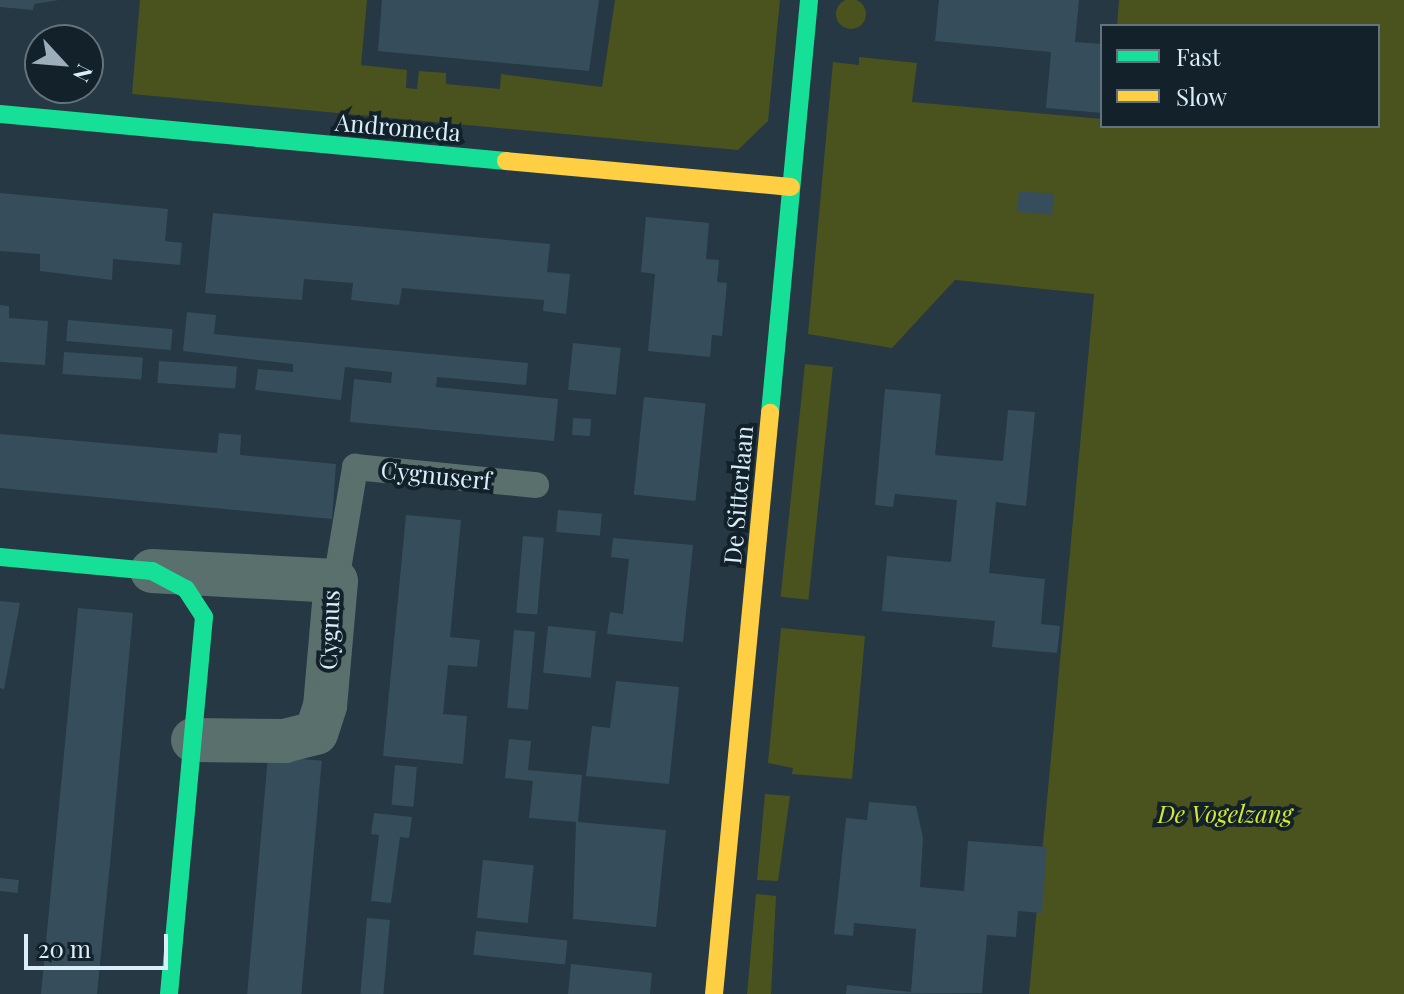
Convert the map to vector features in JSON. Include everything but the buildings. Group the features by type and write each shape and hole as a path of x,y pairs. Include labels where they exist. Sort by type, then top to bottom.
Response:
{"street":[{"name":"De Sitterlaan","path":"714,994 809,0"},
{"name":"Andromeda","path":"0,114 791,187"},
{"name":"Cygnus","path":"0,557 152,571 336,581 325,706 316,733 285,741 193,740"},
{"name":"Cygnus","path":"152,571 186,589 204,617 169,994"}],"lane":[{"name":"Cygnuserf","path":"336,581 355,467 536,485"}],"green space":[{"path":"851,-1 862,3 866,14 862,25 851,29 840,25 836,14 840,3"},
{"path":"140,0 367,0 361,65 407,70 406,88 417,89 419,71 446,73 446,84 500,89 501,74 602,87 615,0 780,0 768,121 738,150 132,94"},
{"name":"De Vogelzang","path":"1119,0 1404,0 1404,994 1029,994 1094,294 955,280 892,348 808,334 833,62 859,65 859,57 917,63 912,102 1100,119 1100,128 1380,128 1380,24 1117,24"},
{"path":"805,364 833,367 808,600 781,597"},
{"path":"781,628 865,636 852,779 792,774 793,768 768,763"},
{"path":"765,794 790,796 778,881 757,880"},
{"path":"756,894 776,896 771,994 747,994"}],"traffic: fast":[{"path":"770,413 809,0"},
{"path":"0,114 506,161"},
{"path":"0,557 152,571 186,589 204,617 169,994"}],"traffic: slow":[{"path":"506,161 791,187"},
{"path":"714,994 770,413"}]}
